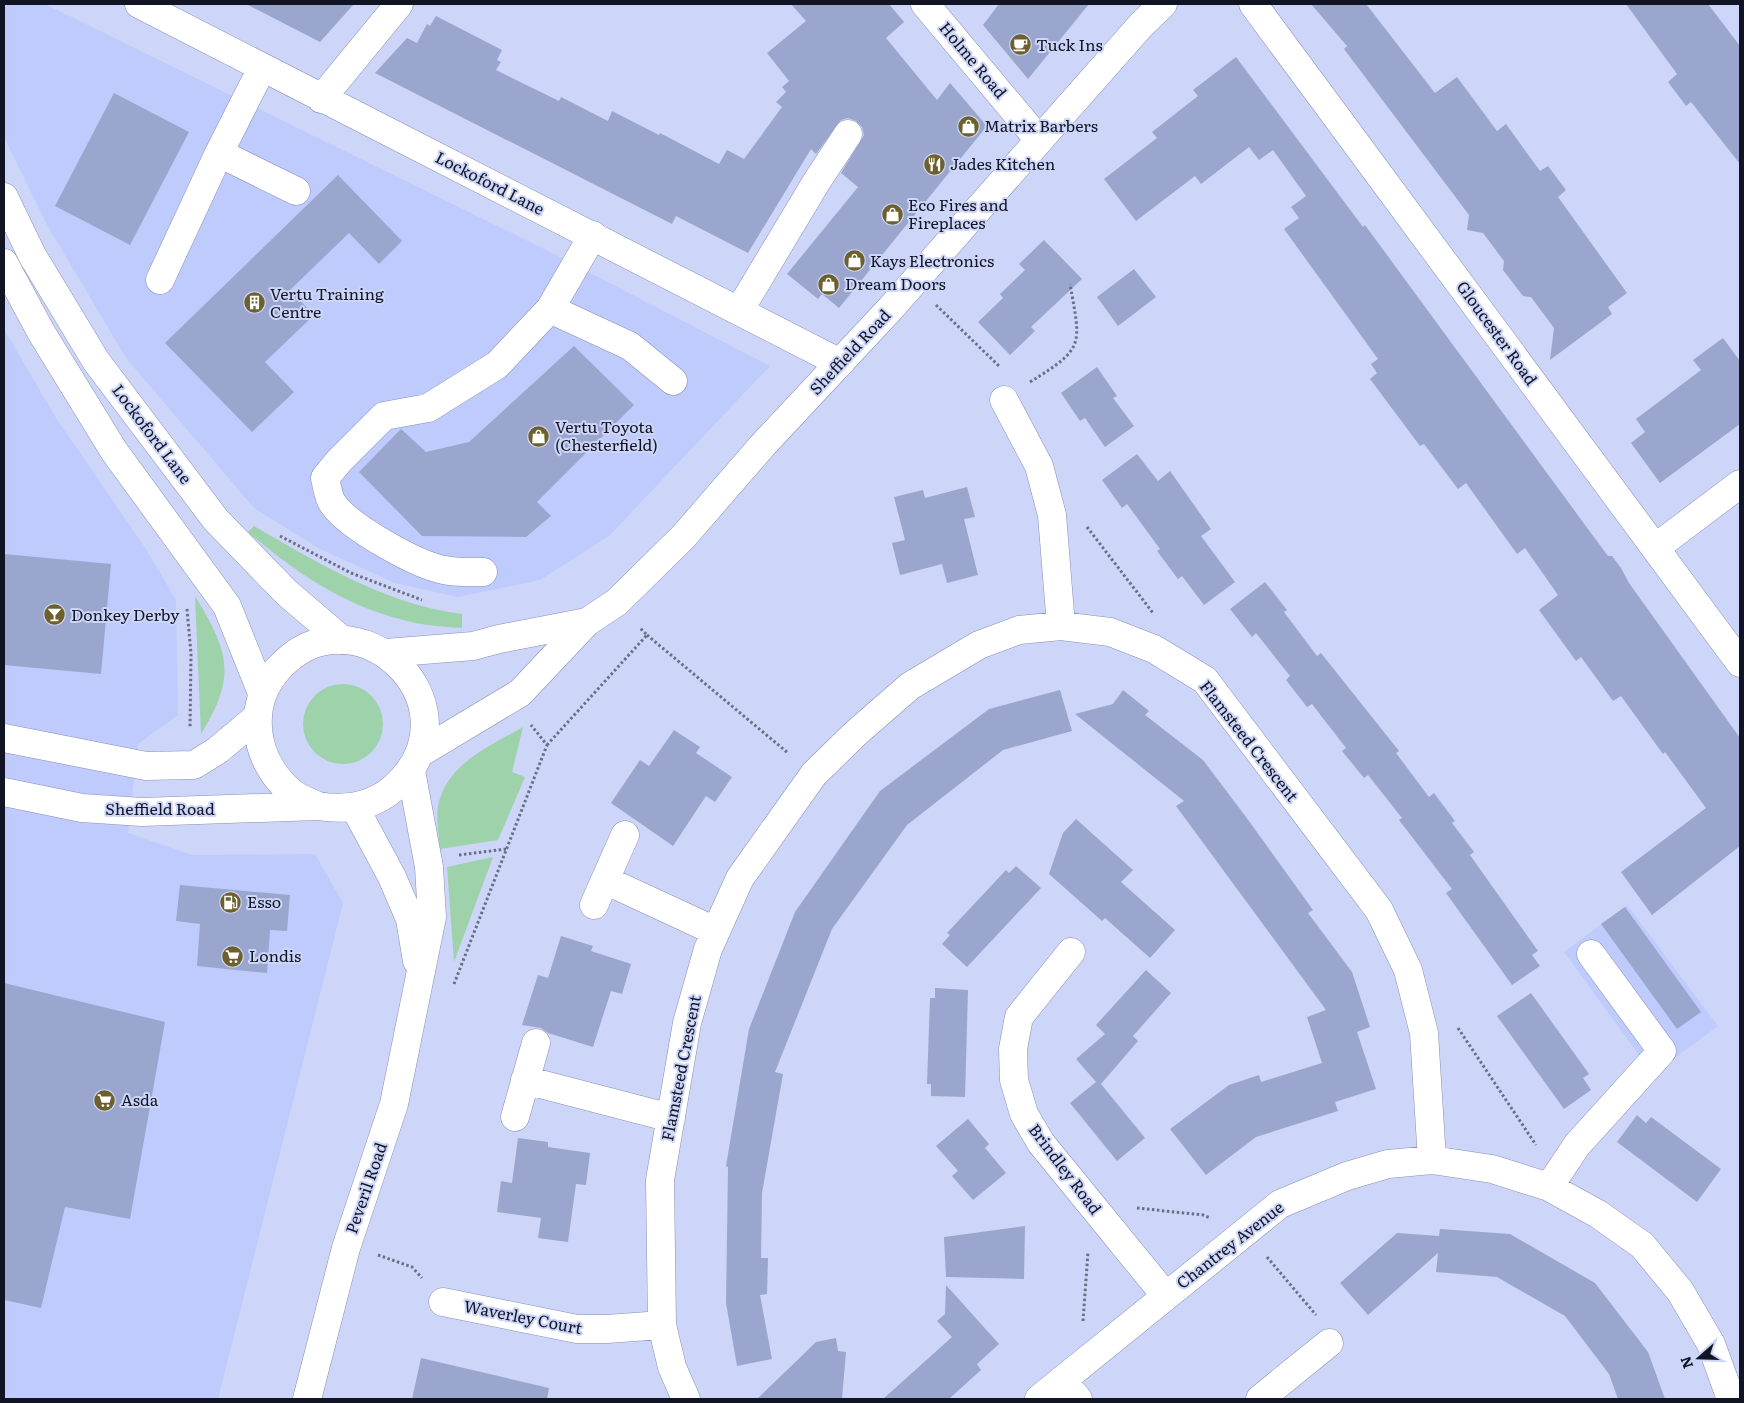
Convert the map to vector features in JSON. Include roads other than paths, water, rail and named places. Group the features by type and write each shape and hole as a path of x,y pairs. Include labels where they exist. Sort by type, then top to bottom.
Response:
{"street":[{"name":"Lockoford Lane","path":"139,4 321,99 593,235 840,363"},
{"path":"321,99 399,4"},
{"name":"Holme Road","path":"925,4 1039,140"},
{"name":"Sheffield Road","path":"4,792 82,808 142,812 318,806 336,809 355,808 386,795 415,762 520,693 587,622 617,602 684,536 751,458 840,363 1142,24 1163,4"},
{"name":"Gloucester Road","path":"1253,4 1740,663"},
{"path":"160,280 219,153 262,68"},
{"path":"739,311 817,181 848,134"},
{"path":"219,153 296,191"},
{"name":"Lockoford Lane","path":"4,197 32,254 96,360 216,520 287,593 342,640"},
{"path":"483,572 444,570 402,553 372,536 340,512 331,502 325,478 339,461 384,416 428,408 497,364 550,309 593,235"},
{"path":"4,263 41,332 114,451 227,606 260,705"},
{"path":"550,309 630,346 673,381"},
{"path":"1013,394 1039,466 1052,515 1061,626"},
{"path":"1655,548 1740,484"},
{"name":"Sheffield Road","path":"386,653 473,646 499,638 587,622"},
{"name":"Flamsteed Crescent","path":"686,1399 672,1367 662,1325 660,1180 687,1023 715,931 740,878 814,774 856,733 910,686 979,645 1019,630 1061,626 1110,632 1154,649 1206,680 1379,910 1408,970 1424,1033 1432,1160"},
{"name":"Sheffield Road","path":"318,806 292,793 272,773 259,746 260,705 272,675 286,660 302,649 322,642 342,640 365,644 386,653 407,672 420,697 425,725 415,762"},
{"name":"Sheffield Road","path":"4,738 146,766 194,765 218,750 260,705"},
{"name":"Peveril Road","path":"307,1399 346,1248 394,1104 432,917 430,867 415,762"},
{"name":"Peveril Road","path":"355,808 392,877 410,919 417,987"},
{"path":"594,905 625,835"},
{"path":"605,880 715,931"},
{"name":"Brindley Road","path":"1071,952 1020,1017 1013,1048 1014,1080 1024,1114 1041,1144 1165,1296"},
{"path":"1550,1187 1576,1144 1662,1052 1591,954"},
{"path":"515,1117 536,1043"},
{"path":"525,1080 671,1118"},
{"name":"Chantrey Avenue","path":"1039,1399 1070,1389 1165,1296 1280,1204 1347,1176 1388,1164 1432,1160 1492,1169 1550,1187 1598,1214 1642,1245 1680,1291 1711,1344 1731,1399"},
{"name":"Waverley Court","path":"444,1302 577,1329 607,1330 662,1325"},
{"path":"1260,1399 1329,1343"}],"place":[{"name":"Tuck Ins","path":"1020,45"},
{"name":"Matrix Barbers","path":"968,126"},
{"name":"Jades Kitchen","path":"934,164"},
{"name":"Eco Fires and Fireplaces","path":"892,214"},
{"name":"Kays Electronics","path":"854,261"},
{"name":"Dream Doors","path":"829,284"},
{"name":"Vertu Training Centre","path":"254,303"},
{"name":"Vertu Toyota (Chesterfield)","path":"539,436"},
{"name":"Donkey Derby","path":"55,615"},
{"name":"Esso","path":"231,902"},
{"name":"Londis","path":"233,956"},
{"name":"Asda","path":"105,1100"}]}
